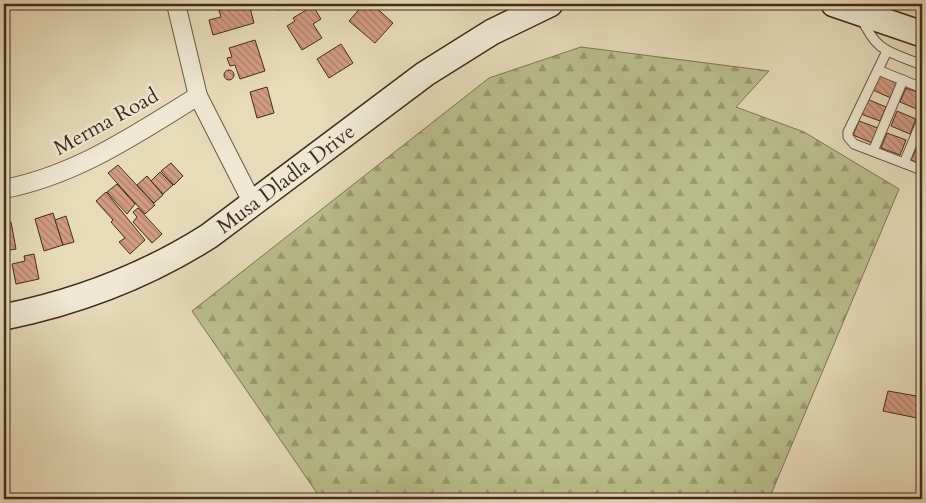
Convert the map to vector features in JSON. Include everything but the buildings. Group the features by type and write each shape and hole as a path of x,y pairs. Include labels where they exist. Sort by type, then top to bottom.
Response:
{"street":[{"path":"176,4 198,96 253,204"},
{"name":"Musa Dladla Drive","path":"4,318 64,304 132,278 172,259 210,236 425,74 492,32 550,4"},
{"path":"834,4 920,28"},
{"name":"Merma Road","path":"4,189 60,174 93,159 198,96"}],"lane":[{"path":"859,12 873,41 887,51 922,65"},
{"path":"887,51 848,135 854,144 922,170"},
{"path":"878,70 922,88"},
{"path":"873,151 903,80"},
{"path":"904,163 922,120"}],"green space":[{"path":"581,47 769,71 736,107 804,132 899,189 769,499 321,499 192,311 489,78"}]}
